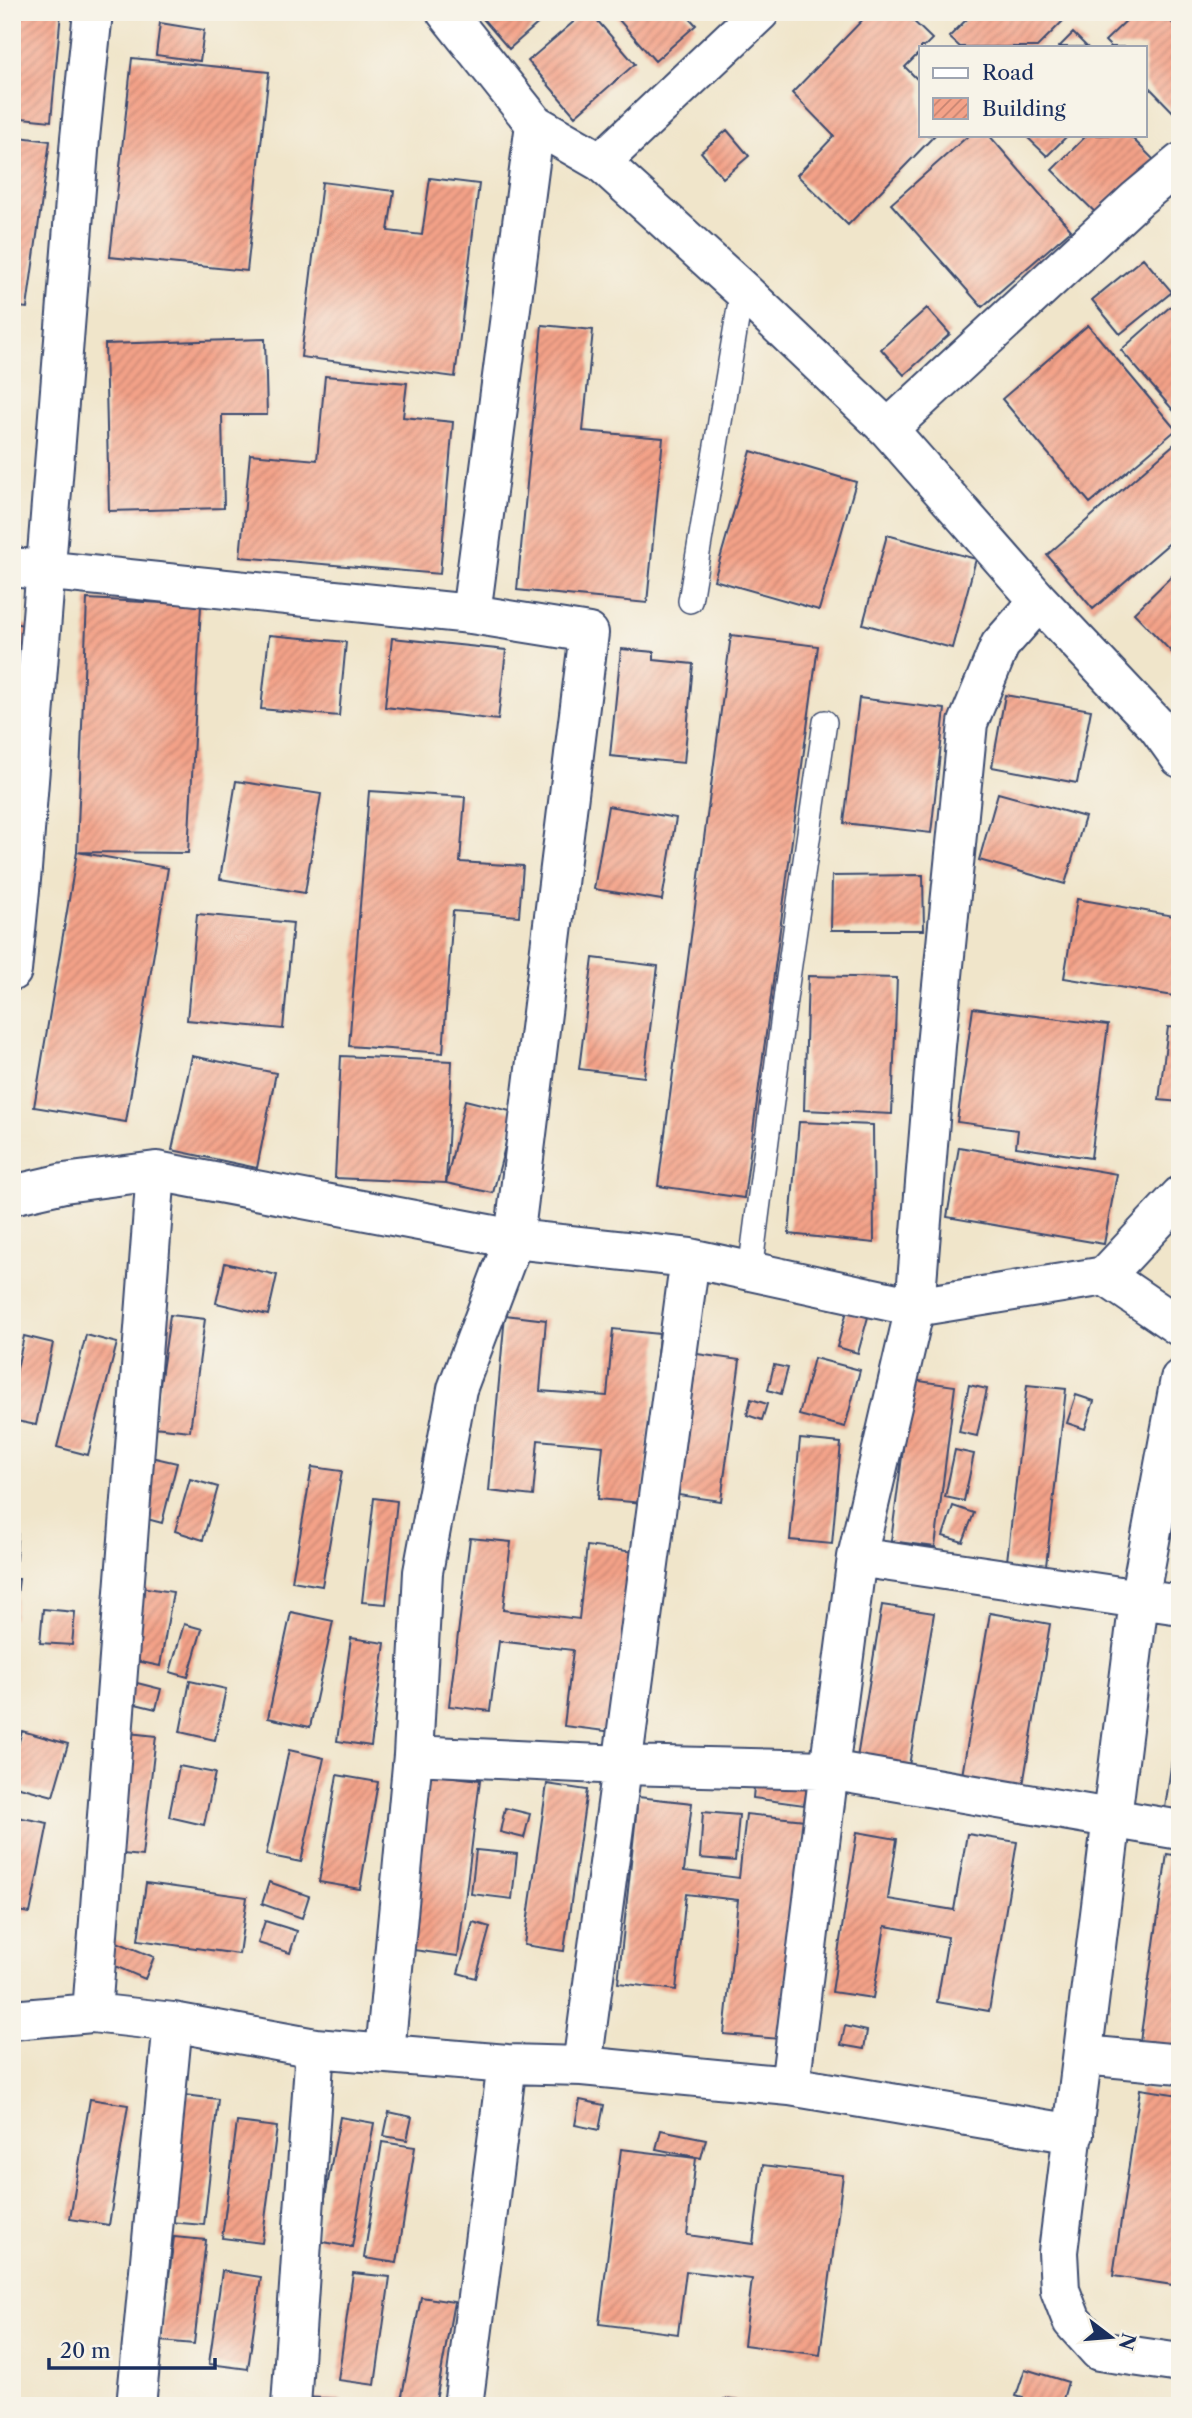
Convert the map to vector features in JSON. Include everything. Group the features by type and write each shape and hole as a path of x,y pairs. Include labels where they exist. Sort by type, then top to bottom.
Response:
{"street":[{"path":"12,971 29,569 93,12"},
{"path":"446,12 535,124 601,162 742,290 888,429 1039,601 1157,726 1180,758"},
{"path":"601,162 760,12"},
{"path":"471,614 535,124"},
{"path":"888,429 1127,208 1180,163"},
{"path":"29,569 471,614 589,633 514,1239 457,1389 423,1572 413,1755 385,2053"},
{"path":"790,2086 857,1557 915,1307 937,1033 968,723 1000,645 1039,601"},
{"path":"92,2013 156,1171"},
{"path":"12,1195 64,1183 156,1171 514,1239 690,1258 915,1307 1105,1276 1180,1196"},
{"path":"582,2066 690,1258"},
{"path":"1105,1276 1180,1327"},
{"path":"1180,1379 1139,1601 1058,2252 1060,2290 1072,2321 1099,2351 1180,2363"},
{"path":"857,1557 1180,1605"},
{"path":"413,1755 622,1765 829,1770 1180,1830"},
{"path":"12,2020 92,2013 173,2022 315,2048 507,2064 582,2066 790,2086 1074,2134"},
{"path":"136,2406 173,2022"},
{"path":"291,2406 315,2048"},
{"path":"1084,2055 1180,2064"},
{"path":"463,2406 507,2064"}],"lane":[{"path":"690,601 742,290"},
{"path":"750,1272 786,992 825,722"}],"building":[{"path":"12,12 61,12 51,121 12,117"},
{"path":"477,12 551,12 509,49"},
{"path":"585,12 590,12 635,64 575,116 528,61"},
{"path":"612,12 684,12 696,25 655,61"},
{"path":"870,12 904,12 932,39 925,46 919,46 919,53 905,67 919,81 919,136 934,136 848,225 797,175 834,136 792,93"},
{"path":"974,12 1072,12 1038,46 959,46 949,37"},
{"path":"1135,12 1162,12 1180,31 1180,119 1146,84 1146,46 1110,46 1105,41"},
{"path":"160,23 204,30 200,61 156,55"},
{"path":"1073,33 1086,46 1060,46"},
{"path":"132,58 269,72 247,271 110,257"},
{"path":"727,130 749,156 723,178 701,152"},
{"path":"12,136 50,141 27,308 12,306"},
{"path":"968,136 990,136 1071,230 982,307 891,204"},
{"path":"1026,136 1067,136 1047,156"},
{"path":"1086,136 1130,136 1159,165 1104,221 1052,170"},
{"path":"430,178 479,184 455,377 301,357 322,182 394,191 388,231 422,235"},
{"path":"1143,258 1172,292 1120,334 1092,300"},
{"path":"1180,298 1180,418 1121,350"},
{"path":"927,308 950,334 904,375 881,349"},
{"path":"542,325 593,330 583,431 663,438 647,603 517,590"},
{"path":"1088,325 1176,430 1090,503 1002,399"},
{"path":"265,339 267,415 222,415 224,508 109,511 105,344"},
{"path":"12,352 19,353 14,397 12,397"},
{"path":"325,376 407,383 403,417 453,422 440,574 240,557 250,454 317,460"},
{"path":"1180,439 1180,534 1093,609 1047,555"},
{"path":"751,451 856,482 819,610 714,580"},
{"path":"887,535 976,559 952,648 863,624"},
{"path":"1180,568 1180,661 1134,613"},
{"path":"87,599 201,605 188,853 77,852"},
{"path":"12,623 30,626 14,716 12,716"},
{"path":"269,635 346,642 339,716 261,709"},
{"path":"731,635 818,646 744,1198 658,1186"},
{"path":"392,638 506,650 498,720 385,707"},
{"path":"621,649 654,652 654,660 693,664 684,763 610,756"},
{"path":"1005,695 1091,710 1077,783 992,767"},
{"path":"859,698 945,709 931,833 844,823"},
{"path":"236,781 321,794 305,893 220,879"},
{"path":"369,791 465,797 460,862 523,866 519,916 453,911 443,1053 349,1046"},
{"path":"998,793 1085,817 1065,884 979,860"},
{"path":"608,806 676,818 662,900 594,889"},
{"path":"77,852 168,868 126,1122 34,1107"},
{"path":"923,875 924,930 831,930 832,876"},
{"path":"1077,899 1180,917 1180,997 1064,978"},
{"path":"197,914 293,923 283,1029 187,1020"},
{"path":"593,958 658,966 644,1077 579,1069"},
{"path":"808,976 897,978 892,1114 804,1110"},
{"path":"973,1008 1108,1025 1091,1158 1016,1147 1018,1130 957,1122"},
{"path":"1168,1027 1180,1028 1180,1102 1159,1100"},
{"path":"192,1056 276,1073 257,1168 172,1150"},
{"path":"341,1056 452,1061 446,1183 335,1178"},
{"path":"465,1100 514,1112 493,1193 446,1183"},
{"path":"799,1122 873,1125 874,1243 789,1234"},
{"path":"959,1147 1117,1174 1104,1244 947,1217"},
{"path":"225,1263 277,1275 268,1315 216,1303"},
{"path":"847,1311 868,1317 858,1353 837,1347"},
{"path":"170,1315 205,1319 190,1431 154,1427"},
{"path":"505,1315 546,1320 540,1391 607,1396 613,1329 659,1334 643,1503 598,1499 603,1446 538,1440 533,1496 489,1491"},
{"path":"86,1335 117,1343 88,1455 57,1447"},
{"path":"24,1336 53,1343 36,1425 12,1420 12,1392"},
{"path":"697,1354 740,1360 721,1501 678,1495"},
{"path":"814,1358 860,1370 845,1427 799,1415"},
{"path":"774,1365 788,1368 781,1394 768,1390"},
{"path":"912,1380 955,1386 935,1547 891,1541"},
{"path":"969,1385 987,1389 977,1436 959,1432"},
{"path":"1027,1385 1066,1389 1046,1566 1007,1561"},
{"path":"1076,1395 1094,1401 1085,1429 1067,1423"},
{"path":"751,1399 767,1404 762,1420 747,1415"},
{"path":"800,1439 841,1443 832,1544 790,1540"},
{"path":"955,1450 974,1454 964,1501 945,1497"},
{"path":"151,1457 177,1463 162,1523 136,1516"},
{"path":"312,1467 342,1471 322,1586 292,1581"},
{"path":"190,1479 218,1487 203,1540 175,1531"},
{"path":"374,1498 397,1501 386,1604 362,1602"},
{"path":"12,1505 19,1507 16,1560 12,1560"},
{"path":"953,1506 974,1513 963,1542 943,1536"},
{"path":"470,1538 511,1542 503,1610 579,1619 587,1546 635,1552 613,1732 564,1726 573,1650 499,1641 490,1711 449,1706"},
{"path":"12,1579 19,1579 14,1619 12,1619"},
{"path":"140,1587 173,1592 160,1666 127,1659"},
{"path":"882,1605 934,1613 908,1772 856,1764"},
{"path":"43,1609 75,1612 72,1645 40,1643"},
{"path":"291,1612 333,1621 310,1727 268,1718"},
{"path":"990,1613 1050,1624 1021,1797 960,1787"},
{"path":"184,1624 202,1629 188,1677 170,1672"},
{"path":"351,1638 385,1643 371,1746 337,1741"},
{"path":"129,1681 161,1689 156,1709 123,1701"},
{"path":"190,1681 226,1689 215,1740 180,1732"},
{"path":"1180,1719 1180,1817 1164,1815"},
{"path":"22,1731 68,1744 53,1796 12,1785 12,1765"},
{"path":"128,1733 156,1736 142,1856 113,1853"},
{"path":"289,1750 324,1758 301,1862 266,1855"},
{"path":"179,1766 215,1773 204,1825 169,1817"},
{"path":"428,1774 480,1780 458,1956 406,1949"},
{"path":"337,1775 378,1782 360,1889 319,1882"},
{"path":"755,1776 808,1783 804,1805 753,1798"},
{"path":"547,1784 587,1790 564,1951 524,1945"},
{"path":"638,1797 692,1803 684,1871 739,1878 746,1814 805,1820 780,2039 724,2034 738,1900 686,1894 676,1990 618,1983"},
{"path":"505,1808 530,1814 524,1838 500,1832"},
{"path":"703,1812 739,1815 735,1861 700,1858"},
{"path":"12,1816 48,1823 30,1913 12,1910"},
{"path":"857,1832 897,1839 888,1899 954,1910 967,1834 1017,1842 989,2011 937,2002 948,1937 885,1926 873,1998 832,1992"},
{"path":"476,1850 517,1854 512,1899 471,1894"},
{"path":"1167,1854 1180,1856 1180,2047 1140,2041"},
{"path":"269,1882 309,1896 302,1918 262,1904"},
{"path":"146,1883 247,1897 239,1954 138,1940"},
{"path":"265,1921 297,1931 290,1953 258,1943"},
{"path":"473,1922 490,1927 476,1978 458,1973"},
{"path":"112,1940 154,1957 145,1979 103,1961"},
{"path":"845,2026 867,2031 864,2049 841,2045"},
{"path":"1140,2089 1180,2095 1180,2242 1173,2285 1113,2276"},
{"path":"184,2095 218,2099 204,2225 169,2222"},
{"path":"90,2099 128,2105 109,2225 70,2219"},
{"path":"580,2100 604,2105 599,2130 575,2125"},
{"path":"389,2112 412,2117 407,2140 384,2136"},
{"path":"340,2117 374,2123 352,2247 317,2241"},
{"path":"237,2122 277,2127 262,2243 222,2238"},
{"path":"661,2130 706,2139 701,2158 656,2149"},
{"path":"382,2142 415,2147 397,2263 364,2258"},
{"path":"621,2149 696,2158 687,2235 753,2244 763,2165 843,2175 820,2355 744,2345 752,2279 686,2271 678,2334 599,2324"},
{"path":"174,2237 206,2240 194,2344 161,2341"},
{"path":"222,2271 261,2277 248,2369 209,2364"},
{"path":"353,2273 390,2277 375,2385 338,2380"},
{"path":"421,2297 454,2302 435,2406 400,2406"},
{"path":"1025,2369 1068,2382 1061,2406 1048,2406 1016,2396"},
{"path":"302,2397 340,2399 339,2406 302,2406"},
{"path":"724,2399 764,2404 764,2406 723,2406"}]}
